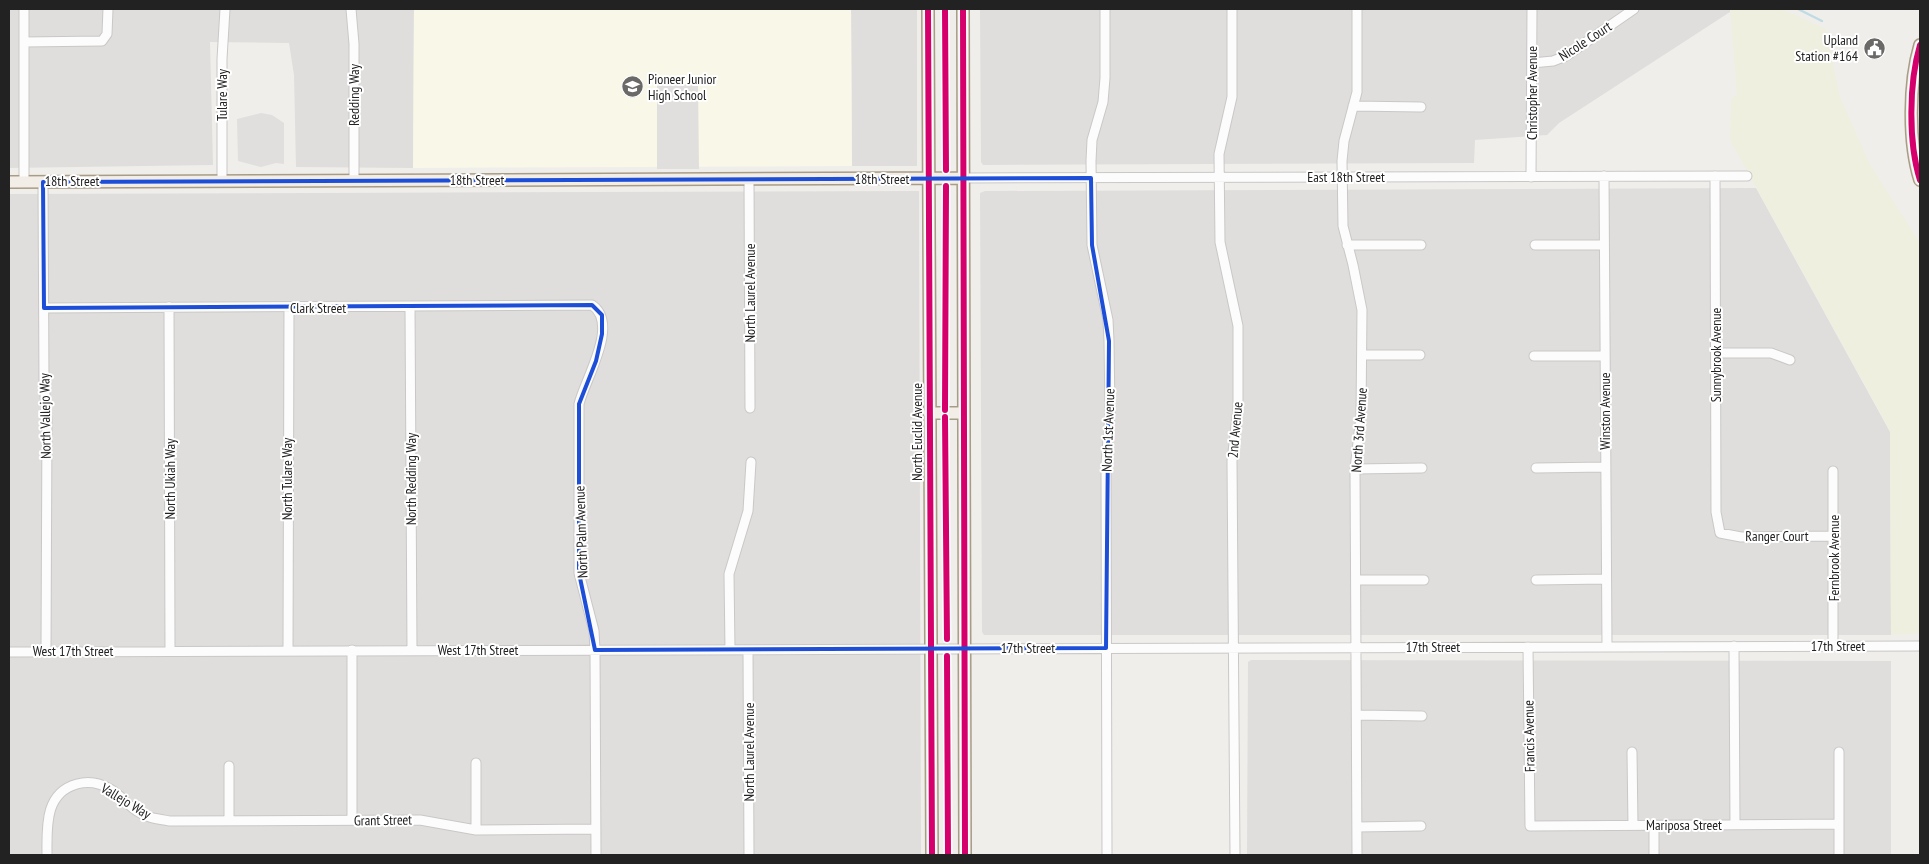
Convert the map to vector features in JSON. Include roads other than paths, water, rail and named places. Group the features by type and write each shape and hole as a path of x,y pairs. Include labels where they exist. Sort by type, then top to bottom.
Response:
{"main road":[{"name":"North Euclid Avenue","path":"928,9 932,855"},
{"path":"963,9 965,855"},
{"path":"1920,44 1914,73 1913,102 1914,147 1920,180"},
{"name":"18th Street","path":"9,182 946,178"},
{"name":"East 18th Street","path":"946,178 964,178"},
{"path":"929,413 964,413"}],"street":[{"path":"24,9 24,182"},
{"path":"24,42 102,41 107,34 108,9"},
{"name":"Tulare Way","path":"222,181 222,59 225,9"},
{"name":"Redding Way","path":"351,9 354,44 354,180"},
{"name":"North 1st Avenue","path":"1105,9 1105,78 1103,102 1092,140 1091,178 1092,245 1108,320 1109,341 1110,413 1106,464 1107,855"},
{"name":"2nd Avenue","path":"1232,9 1232,97 1219,154 1220,242 1238,326 1238,409 1232,461 1235,647 1235,855"},
{"name":"North 3rd Avenue","path":"1357,9 1358,92 1344,141 1342,177 1342,226 1353,265 1362,310 1363,355 1362,416 1355,469 1357,855"},
{"name":"Christopher Avenue","path":"1531,177 1532,9"},
{"name":"Nicole Court","path":"1532,63 1553,61 1566,56 1634,9"},
{"path":"1353,106 1420,107"},
{"name":"Winston Avenue","path":"1604,176 1606,646"},
{"name":"Sunnybrook Avenue","path":"1715,176 1716,512 1720,533"},
{"name":"East 18th Street","path":"964,178 1747,176"},
{"name":"North Laurel Avenue","path":"749,179 750,408"},
{"name":"North Vallejo Way","path":"43,182 46,651"},
{"path":"1535,245 1604,244"},
{"path":"1347,245 1420,245"},
{"name":"Clark Street","path":"44,308 592,305"},
{"name":"North Palm Avenue","path":"592,305 602,315 603,323 596,361 583,386 579,404 579,573 594,631 596,650 596,855"},
{"name":"North Ukiah Way","path":"169,307 170,651"},
{"name":"North Redding Way","path":"410,307 412,650"},
{"name":"North Tulare Way","path":"288,308 288,651"},
{"path":"1716,353 1771,353 1790,360"},
{"path":"1363,355 1420,355"},
{"path":"1534,356 1605,356"},
{"path":"730,650 729,574 749,506 750,462"},
{"path":"1536,468 1606,467"},
{"path":"1355,469 1422,468"},
{"name":"Fernbrook Avenue","path":"1833,471 1834,646"},
{"name":"Ranger Court","path":"1720,533 1741,537 1834,536"},
{"path":"1536,580 1606,579"},
{"path":"1357,580 1424,580"},
{"path":"1734,646 1735,824"},
{"name":"17th Street","path":"947,648 1920,646"},
{"name":"Francis Avenue","path":"1528,647 1530,826"},
{"name":"West 17th Street","path":"9,652 947,648"},
{"path":"352,650 352,820"},
{"name":"North Laurel Avenue","path":"748,650 749,855"},
{"path":"1357,715 1422,716"},
{"path":"1632,752 1633,825"},
{"path":"1839,752 1839,855"},
{"path":"476,763 476,830"},
{"path":"229,766 229,821"},
{"name":"Vallejo Way","path":"47,855 48,814 59,793 68,786 83,783 98,784 112,790 150,818 170,821"},
{"name":"Grant Street","path":"170,821 420,820 476,830 596,829"},
{"name":"Mariposa Street","path":"1530,826 1839,824"},
{"path":"1654,825 1654,855"},
{"path":"1357,827 1421,826"}],"waterway":[{"path":"1798,9 1822,21"}],"place":[{"name":"Upland Station #164","path":"1874,48"},
{"name":"Pioneer Junior High School","path":"632,87"}]}
